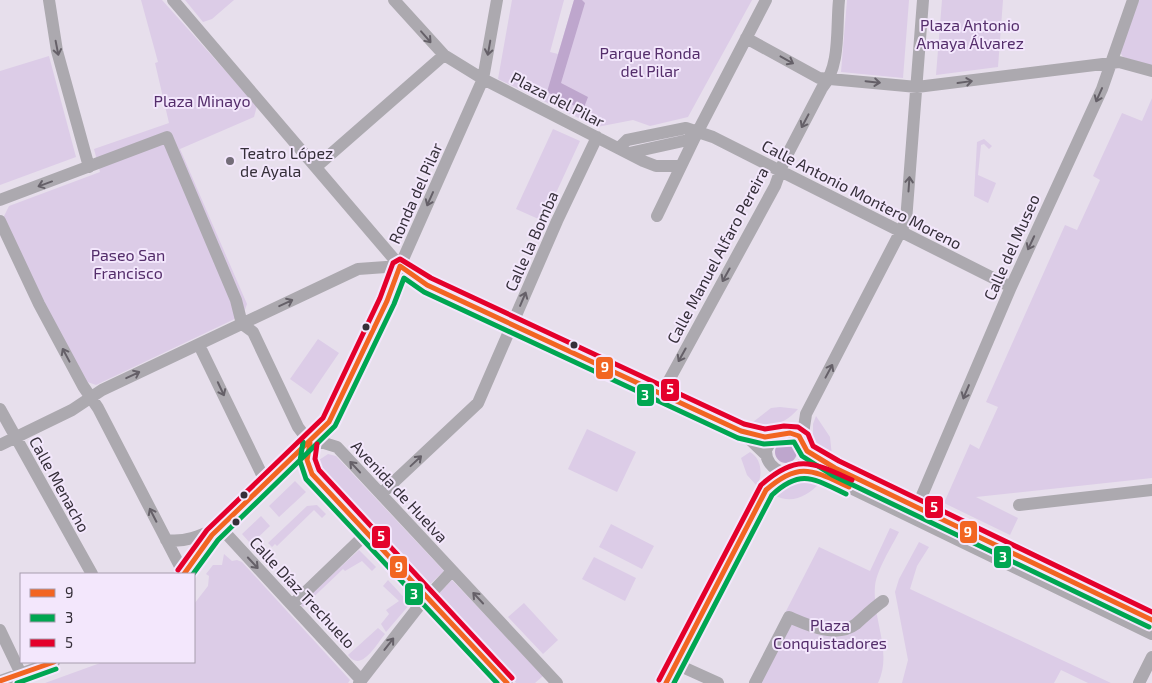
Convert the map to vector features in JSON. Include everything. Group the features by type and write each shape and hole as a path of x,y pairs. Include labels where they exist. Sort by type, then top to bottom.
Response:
{"street":[{"path":"49,0 56,51 89,168"},
{"path":"173,0 400,266 428,285 741,432 758,436 774,436 790,432 798,435 806,446 835,468 1152,620"},
{"path":"178,0 194,24"},
{"name":"Plaza del Pilar","path":"394,0 444,55 483,79 656,166 681,166"},
{"name":"Ronda del Pilar","path":"220,527 310,443 335,414 387,301 400,266 483,79 497,0"},
{"path":"657,216 697,132 766,0"},
{"path":"830,79 833,68 839,0"},
{"path":"666,683 766,490 805,462 806,414 906,221 923,0"},
{"name":"Calle del Museo","path":"917,507 1011,287 1102,89 1133,0"},
{"path":"746,38 819,78 917,87 1119,62 1152,71"},
{"path":"316,167 444,55"},
{"name":"Calle Manuel Alfaro Pereira","path":"661,395 775,186 788,153 822,88 830,79"},
{"path":"624,151 688,140 697,132"},
{"name":"Calle Antonio Montero Moreno","path":"697,132 713,137 1011,287"},
{"path":"0,200 167,137 236,300 242,324 253,332 298,427 310,443 307,460 312,474 507,683"},
{"name":"Calle la Bomba","path":"381,494 478,403 514,324 557,220 597,137"},
{"path":"0,221 39,304 90,397 98,408 183,573"},
{"path":"0,445 72,410 90,397 358,269 400,266"},
{"path":"199,345 267,485"},
{"name":"Calle Menacho","path":"0,409 91,573"},
{"path":"741,432 766,455 773,468 792,472 812,472 830,478 1152,634"},
{"path":"766,455 767,445 774,436"},
{"name":"Avenida de Huelva","path":"310,443 324,442 337,447 551,681"},
{"path":"1019,505 1152,490"},
{"path":"166,540 191,540 220,527"},
{"path":"185,573 220,527"},
{"name":"Calle Díaz Trechuelo","path":"220,527 360,681"},
{"path":"292,605 367,533"},
{"path":"360,681 427,597 452,571"},
{"path":"755,683 789,617 812,627 828,630 840,629 854,625 883,601"},
{"path":"0,630 21,674"},
{"path":"1139,683 1152,658"},
{"path":"0,681 51,663"},
{"path":"676,664 718,683"}],"green space":[{"name":"Paseo San Francisco","path":"141,0 162,0 257,106 254,117 180,149 247,304 243,315 96,385 79,379 3,218 9,206 100,172 94,149 169,123 155,63 158,62"},
{"path":"185,0 234,0 212,19 203,22"},
{"name":"Parque Ronda del Pilar","path":"512,0 564,0 550,52 558,54 574,0 752,0 688,117 650,126 633,120 597,127 498,79"},
{"path":"847,0 909,0 903,78 841,72"},
{"name":"Plaza Antonio Amaya Álvarez","path":"942,0 1003,0 998,67 936,75"},
{"path":"1139,0 1152,0 1152,66 1123,57 1120,52"},
{"path":"49,56 76,157 0,185 0,71"},
{"path":"1152,98 1152,478 976,497 1018,518 1010,535 944,503 970,444 979,449 998,407 986,402 1065,225 1077,230 1100,180 1093,176 1122,113 1142,121"},
{"path":"553,129 580,141 543,221 516,209"},
{"path":"984,139 992,146 989,149 984,144 981,145 978,175 996,183 988,203 974,196 977,142"},
{"path":"318,339 339,353 311,394 290,379"},
{"path":"771,408 798,409 788,418 772,425 753,422"},
{"path":"816,416 830,437 832,456 830,458 813,441 813,424"},
{"path":"587,429 636,452 617,492 568,469"},
{"path":"750,452 757,459 761,472 757,486 747,475 741,458"},
{"path":"328,454 336,456 444,571 427,587 319,472 319,460"},
{"path":"799,479 808,479 820,483 810,492 799,498 787,499 774,495 784,485"},
{"path":"295,481 306,492 279,517 269,506"},
{"path":"317,505 326,514 322,518 314,510 277,546 275,544 272,547 268,543 307,506"},
{"path":"261,516 270,526 251,544 242,534"},
{"path":"611,524 654,546 642,569 599,547"},
{"name":"Plaza Conquistadores","path":"890,528 899,532 881,566 875,586 876,611 883,647 882,671 878,683 749,683 819,547 870,571"},
{"name":"Plaza Conquistadores","path":"919,542 929,547 917,566 910,589 1111,683 1088,683 1061,670 1054,683 902,683 908,660 895,592 899,579"},
{"path":"359,550 376,567 372,571 362,561 345,571 343,569 303,607 300,604"},
{"path":"224,554 232,561 242,562 350,680 348,683 45,683 100,663 195,663 195,603 208,586 209,576 206,574 213,565 222,565"},
{"path":"594,557 636,578 625,601 582,579"},
{"path":"388,580 410,604 386,632 381,624 389,614 386,610 399,601 383,586"},
{"path":"452,580 543,676 535,683 516,683 436,596"},
{"path":"524,603 558,640 543,654 508,617"},
{"path":"378,628 385,634 373,650 363,659 353,660 348,655"}],"shaded area":[{"path":"574,0 582,0 585,3 561,83 588,97 583,110 547,92"},
{"path":"786,441 794,444 797,452 794,460 786,463 778,460 775,452 778,444"}],"transit line":[{"name":"5","path":"178,570 207,530 323,418 380,298 393,263 400,259 431,278 744,424 765,429 784,426 798,427 808,434 813,446 839,461 1152,612"},
{"name":"9","path":"185,573 212,535 329,422 387,301 400,266 427,285 741,431 765,437 790,433 799,436 807,451 835,468 1152,620"},
{"name":"3","path":"194,573 218,540 335,426 394,304 404,278 424,292 738,438 764,444 794,442 802,456 832,475 1149,627"},
{"name":"3","path":"303,442 300,461 306,479 497,683"},
{"name":"9","path":"310,443 307,460 312,474 507,683"},
{"name":"5","path":"317,444 315,459 319,470 512,678"},
{"name":"5","path":"659,680 761,485 785,468 805,464 815,465 852,480"},
{"name":"9","path":"666,683 766,490 788,475 806,471 825,476 849,487"},
{"name":"3","path":"674,683 772,495 791,481 800,479 816,481 846,494"},
{"name":"9","path":"0,681 51,663"},
{"name":"3","path":"17,683 56,669"}],"place":[{"name":"Teatro López de Ayala","path":"230,161"}],"park label":[{"name":"Plaza Minayo","path":"202,100"}]}
